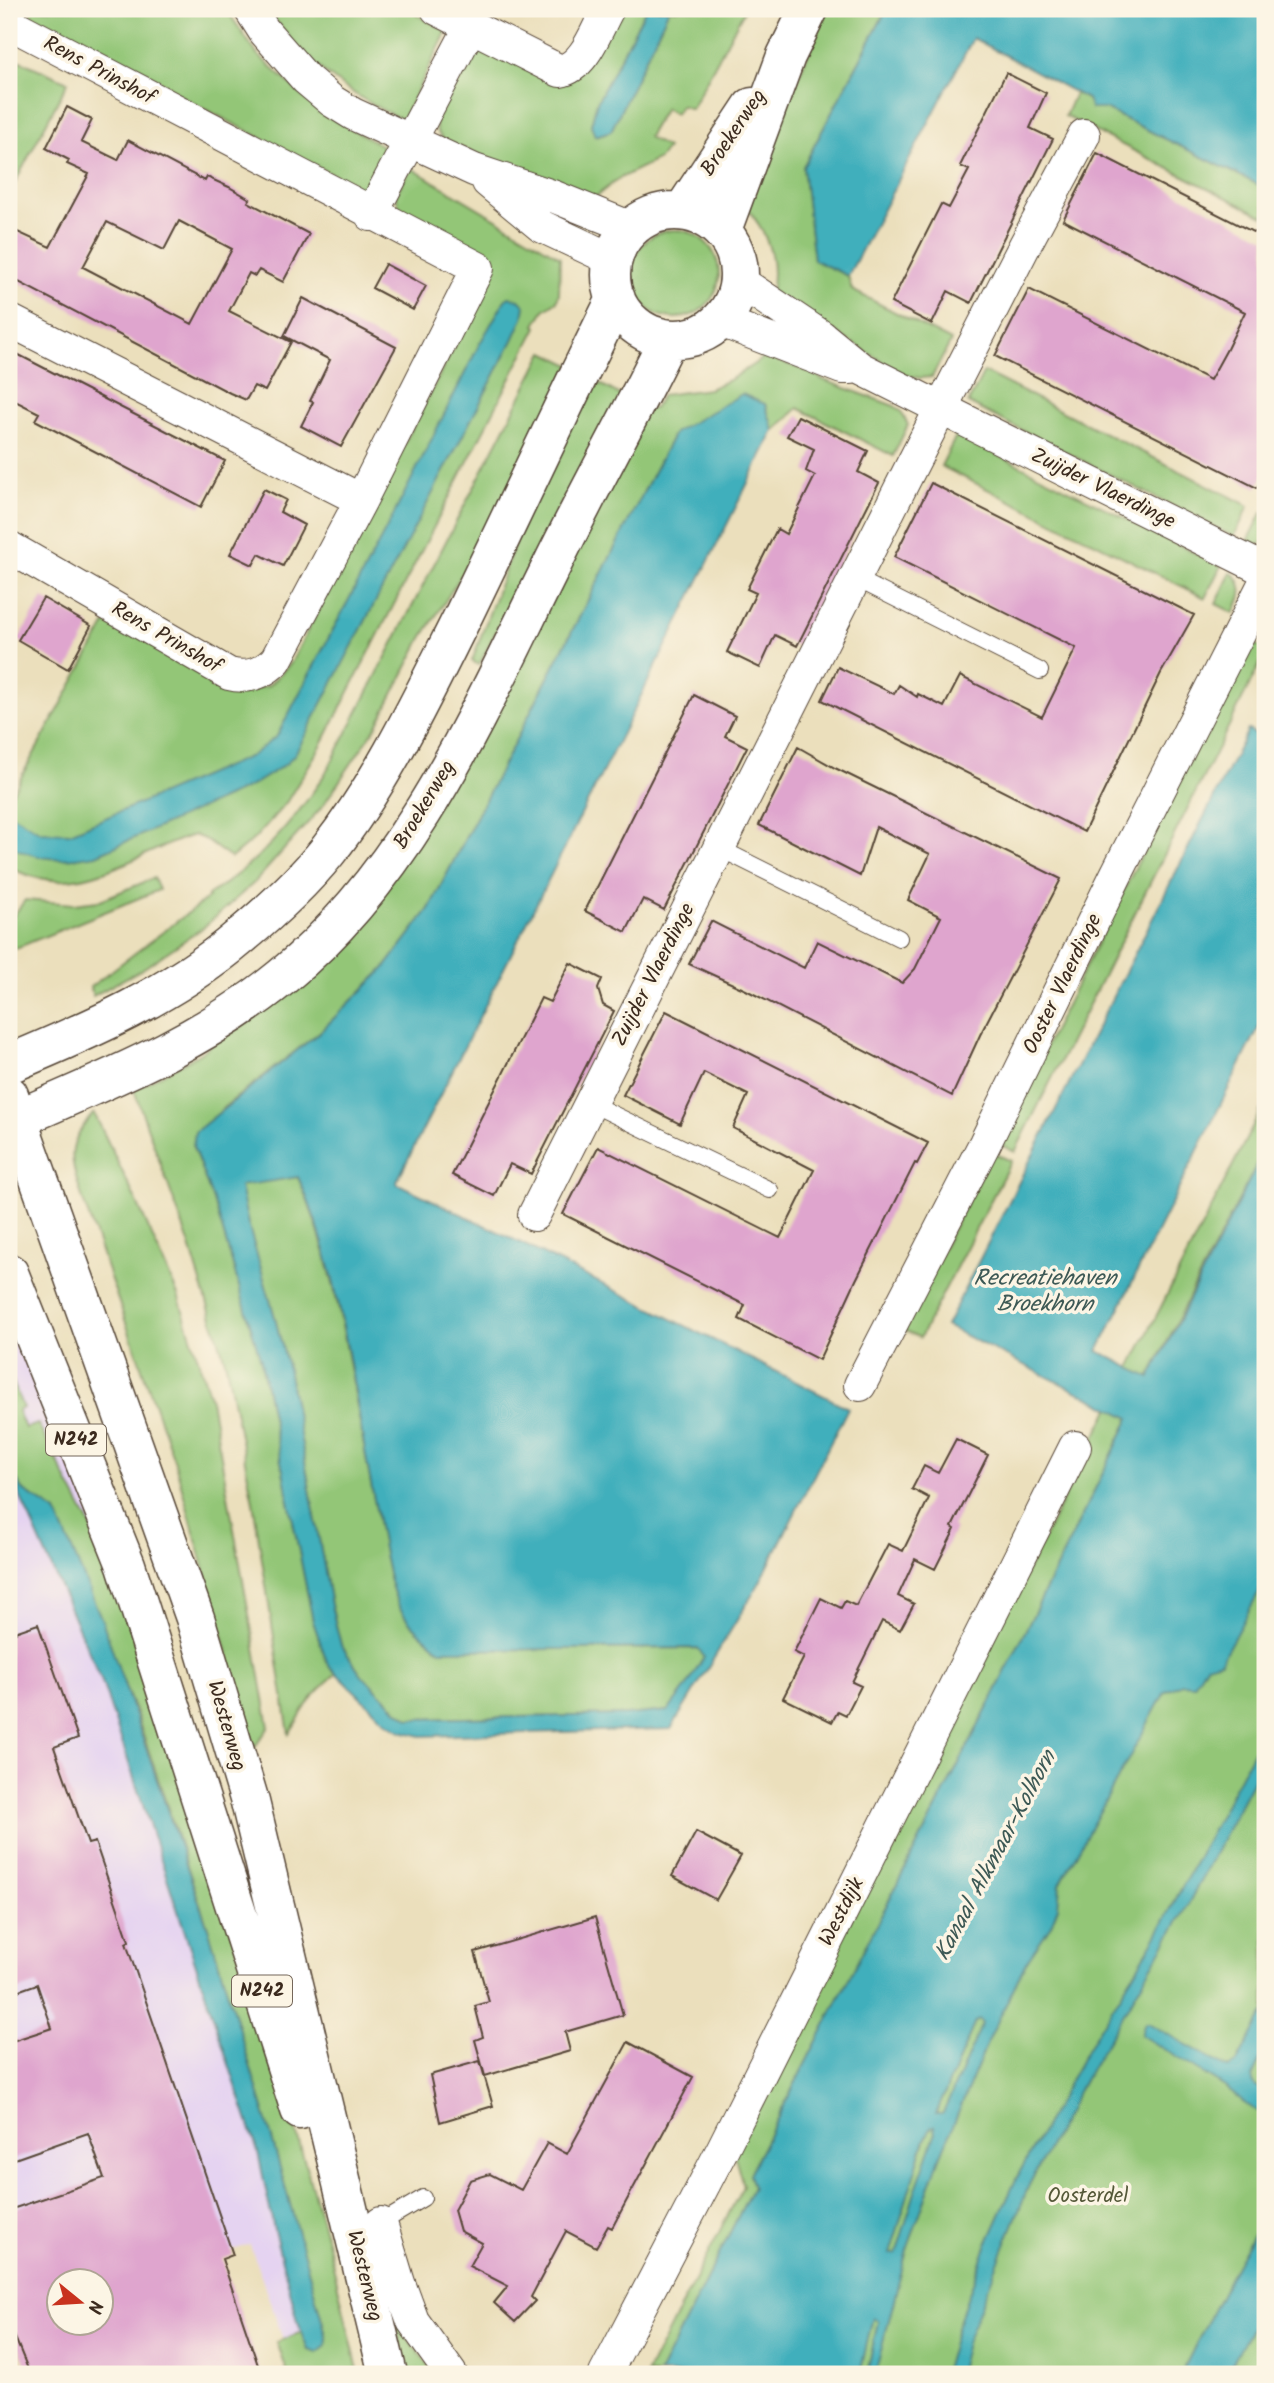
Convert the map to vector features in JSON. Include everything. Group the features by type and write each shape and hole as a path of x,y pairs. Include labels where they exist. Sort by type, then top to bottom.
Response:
{"street":[{"path":"250,9 264,31 318,91 353,114 474,170 555,197 632,228"},
{"path":"437,9 560,71 570,69 580,61 608,9"},
{"name":"Broekerweg","path":"722,230 786,56 809,9"},
{"name":"Rens Prinshof","path":"9,547 229,674 250,676 268,669 276,660 361,500 478,268 372,215 13,22"},
{"path":"372,215 471,26"},
{"name":"Broekerweg","path":"684,211 786,56"},
{"name":"Zuijder Vlaerdinge","path":"534,1215 940,409 1084,135"},
{"path":"474,170 541,226 613,260"},
{"path":"665,211 684,211 705,217 722,230 734,247 739,266 739,281 732,306 721,321 705,332 687,338 668,339 642,330 631,322 616,299 611,279 613,260 618,244 632,228 647,217 665,211"},
{"name":"Zuijder Vlaerdinge","path":"739,281 821,336 860,368 1265,570"},
{"path":"9,1064 106,1022 150,999 182,978 239,938 295,887 326,854 359,808 415,710 616,299"},
{"path":"9,320 361,500"},
{"name":"Zuijder Vlaerdinge","path":"721,321 842,368 860,368"},
{"name":"Broekerweg","path":"13,1107 131,1070 243,1006 317,946 356,905 398,850 455,755 668,339"},
{"name":"Ooster Vlaerdinge","path":"860,1385 991,1131 1116,874 1265,582"},
{"name":"Westerweg","path":"13,1107 195,1618 250,1802 386,2374"},
{"name":"Westerweg","path":"9,1273 126,1565 386,2374"},
{"name":"Westdijk","path":"605,2374 722,2150 1075,1447"},
{"name":"Westerweg","path":"381,2223 413,2321 452,2374"}],"lane":[{"path":"855,578 1040,671"},
{"path":"719,848 899,938"},
{"path":"590,1103 770,1190"},
{"path":"381,2223 423,2198"}],"shaded area":[{"path":"9,1321 144,1635 330,2308 295,2374 250,2244 116,2293 116,2268 46,2268 46,2318 9,2332"}],"green space":[{"path":"34,9 226,9 257,54 318,110 388,149 366,192 29,18"},
{"path":"268,9 407,9 447,31 403,120 363,99 327,74 295,44"},
{"path":"622,9 646,9 597,102 591,125 596,136 611,131 669,9 745,9 691,109 681,105 675,114 665,108 648,137 667,148 659,159 618,179 590,201 444,141 437,132 435,122 471,50 490,48 549,81"},
{"path":"827,9 887,9 803,167 814,260 848,276 852,290 951,341 932,377 904,375 771,292 773,268 768,245 752,214 744,205"},
{"path":"11,57 68,82 9,194 9,61"},
{"path":"1075,93 1087,99 1092,109 1105,109 1265,188 1265,217 1065,116"},
{"path":"411,168 560,257 559,293 557,301 544,310 535,325 537,327 322,744 286,803 255,838 231,858 194,835 103,872 81,878 58,880 34,877 9,867 9,799 109,618 249,690 268,686 291,663 482,293 399,208 396,194"},
{"path":"675,230 692,234 706,243 715,257 719,274 715,291 706,305 692,314 675,318 658,314 644,305 635,291 631,274 635,257 644,243 658,234"},
{"path":"544,352 571,365 488,533 422,638 376,727 322,807 255,882 204,927 144,968 93,996 90,987 260,855 290,823 316,787 328,769"},
{"path":"765,357 814,373 821,379 901,411 908,425 893,456 798,408 774,431 765,404 674,433 429,909 384,969 321,1031 223,1108 193,1147 217,1211 261,1361 313,1621 328,1665 336,1673 310,1700 289,1734 253,1502 226,1364 189,1243 134,1090 199,1054 321,963 643,407 654,409 662,395 709,389 731,379"},
{"path":"984,372 1249,506 1234,537 968,403"},
{"path":"586,376 626,398 561,504 479,665 472,661 526,512"},
{"path":"957,434 1221,566 1205,598 941,466"},
{"path":"1262,513 1265,515 1265,542 1246,545"},
{"path":"1231,572 1241,586 1234,613 1216,604"},
{"path":"1249,641 1265,649 1265,654 1015,1152 997,1143"},
{"path":"154,878 159,890 9,951 9,922 25,900 74,904 98,901"},
{"path":"1265,1102 1265,1149 1197,1281 991,1701 749,2174 753,2187 659,2374 646,2374 743,2186 733,2150"},
{"path":"94,1113 178,1295 211,1400 269,1727 254,1748 175,1463 75,1174 72,1154 74,1145 84,1125"},
{"path":"992,1152 1011,1161 920,1338 902,1329"},
{"path":"298,1177 326,1256 336,1297 387,1570 400,1608 408,1620 440,1650 698,1648 705,1657 668,1711 627,1715 410,1719 398,1711 362,1675 341,1645 331,1605 289,1374 239,1185"},
{"path":"9,1372 23,1408 18,1411 25,1428 38,1424 108,1559 285,2093 326,2236 359,2374 288,2374 277,2342 301,2332 308,2350 327,2339 273,2143 209,1931 137,1716 56,1512 21,1489 9,1461"},
{"name":"Oosterdel","path":"1265,1489 1265,2374 851,2374 857,2344 966,2018"},
{"path":"391,2310 409,2340 435,2374 409,2374"}],"water":[{"path":"646,9 669,9 611,131 595,136 591,125 597,102"},
{"path":"887,9 1265,9 1265,188 1105,109 1091,109 1087,99 973,38 848,276 814,260 803,167"},
{"path":"509,297 519,300 525,306 523,318 513,340 307,732 286,764 249,787 96,855 73,858 41,857 9,845 9,813 41,832 70,833 251,756 277,736 479,345"},
{"path":"742,394 765,404 774,431 396,1183 848,1408 760,1582 671,1729 421,1736 401,1731 387,1723 328,1665 313,1621 261,1361 217,1211 193,1146 195,1132 321,1031 384,969 429,909 674,433","holes":["298,1177 327,1256 346,1338 387,1570 400,1608 408,1620 440,1650 698,1648 704,1657 668,1711 627,1715 410,1719 398,1711 362,1675 341,1645 331,1605 289,1374 240,1186"]},
{"path":"1248,730 1265,739 1265,1015 1098,1351 1150,1378 1265,1149 1265,1581 1221,1661 1206,1665 1194,1685 1182,1684 1165,1692 1060,1884 1058,1907 1051,1925 1025,1964 985,2048 940,2157 907,2250 875,2374 867,2374 878,2321 873,2317 860,2374 659,2374 753,2187 749,2174 991,1701 1130,1418 946,1326","holes":["980,2020 982,2024 944,2111 942,2114 936,2114 975,2022","934,2126 935,2135 896,2254 890,2254 924,2142"]},
{"path":"9,1461 21,1489 56,1512 102,1620 209,1931 269,2128 327,2338 326,2346 317,2353 308,2350 301,2332 275,2234 258,2152 101,1679 9,1471"},
{"path":"1265,1729 1265,1756 1260,1767 1184,1912 1083,2082 1029,2185 966,2343 958,2374 944,2374 958,2324 987,2244 1017,2177 1088,2048 1156,1937"},
{"path":"1265,2011 1265,2049 1252,2077 1254,2085 1265,2094 1265,2115 1141,2035 1145,2023 1148,2023 1228,2068 1236,2064"},
{"path":"1265,2213 1265,2303 1227,2374 1181,2374 1235,2267"}],"building":[{"path":"1006,73 1046,93 1030,128 1053,139 971,303 948,291 932,324 891,303 941,204 949,208 969,170 960,166"},
{"path":"67,107 92,120 81,142 118,160 128,140 205,181 207,177 229,187 250,199 248,202 309,234 283,282 259,270 255,276 249,273 229,311 291,342 265,391 254,386 246,400 230,393 9,277 9,228 50,247 89,174 67,164 69,160 46,148","holes":["179,221 232,249 192,324 83,267 107,222 164,250"]},
{"path":"1097,153 1265,238 1265,472 1257,488 995,356 1029,289 1210,380 1227,349 1245,312 1063,220"},
{"path":"385,264 426,286 413,310 372,288"},
{"path":"303,298 396,347 341,447 301,426 330,360 284,336"},
{"path":"17,354 225,461 201,507 35,420 39,413 9,398 9,371"},
{"path":"798,416 868,451 858,472 879,483 797,646 775,635 760,668 727,652 756,593 747,589 777,529 786,534 815,476 806,471 814,449 787,436"},
{"path":"931,483 1194,615 1161,673 1084,832 822,700 838,667 894,694 899,685 917,697 918,694 944,707 960,676 1042,717 1076,648 894,557"},
{"path":"264,489 286,500 280,512 304,525 283,566 259,554 253,565 230,554"},
{"path":"43,598 91,626 68,669 18,640"},
{"path":"694,695 735,716 725,736 747,747 664,910 643,899 626,932 585,911"},
{"path":"798,747 835,768 1061,879 980,1035 952,1096 746,990 689,964 711,921 804,968 817,941 902,983 915,969 941,917 908,900 930,854 876,827 860,876 759,825"},
{"path":"570,963 602,979 598,989 603,1005 614,1011 531,1174 510,1164 494,1196 452,1175 541,998 550,1002"},
{"path":"666,1011 928,1143 917,1164 915,1163 856,1280 819,1360 739,1319 745,1305 563,1214 598,1147 780,1238 814,1170 733,1128 748,1095 704,1073 680,1124 623,1095"},
{"path":"956,1439 988,1455 952,1527 955,1529 935,1569 915,1559 898,1596 914,1604 900,1630 882,1621 852,1682 861,1686 846,1715 838,1711 832,1722 783,1698 804,1657 794,1652 821,1598 841,1608 845,1601 856,1606 888,1544 903,1551 929,1498 912,1489 924,1466 938,1473"},
{"path":"38,1624 78,1738 54,1747 88,1844 95,1842 129,1941 126,1943 233,2255 222,2259 261,2374 30,2374 9,2323 9,2210 104,2178 88,2133 9,2161 9,2042 52,2028 37,1984 9,1994 9,1634"},
{"path":"696,1832 741,1856 716,1900 672,1876"},
{"path":"595,1917 623,2015 565,2032 570,2051 485,2076 475,2040 483,2037 475,2006 489,2002 475,1952"},
{"path":"628,2042 693,2077 612,2228 608,2226 596,2247 566,2231 531,2297 535,2301 515,2322 494,2303 508,2286 469,2266 482,2243 460,2231 454,2210 470,2180 490,2174 521,2190 547,2143 567,2154"},
{"path":"480,2061 493,2106 440,2122 430,2075"}],"water label":[{"name":"Recreatiehaven Broekhorn","path":"1045,1292"},
{"name":"Kanaal Alkmaar-Kolhorn","path":"996,1856"}]}
